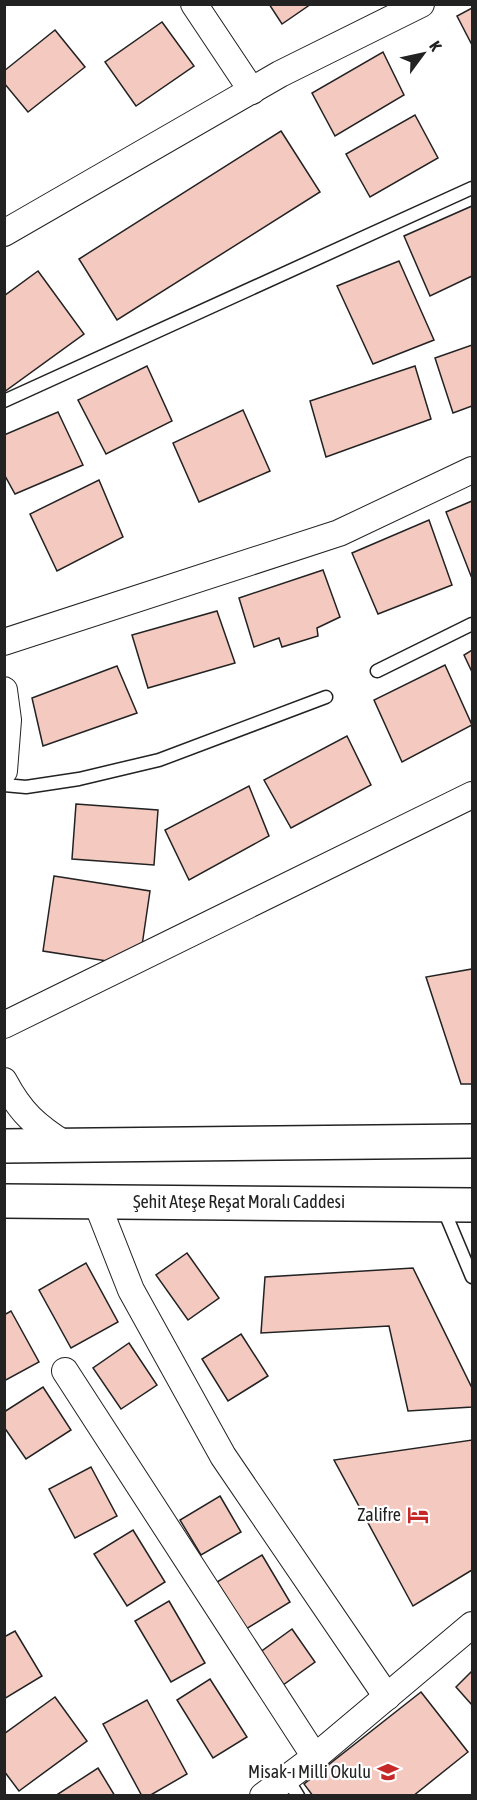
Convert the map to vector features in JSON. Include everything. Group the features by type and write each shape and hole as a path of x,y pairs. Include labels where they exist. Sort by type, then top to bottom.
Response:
{"main road":[{"path":"4,1146 472,1141"},
{"name":"Şehit Ateşe Reşat Moralı Caddesi","path":"4,1200 457,1205"}],"street":[{"path":"194,4 252,91"},
{"path":"4,233 280,74 421,4"},
{"path":"4,214 40,214"},
{"path":"4,642 339,533 472,470"},
{"path":"4,690 8,720 4,771"},
{"path":"4,1025 472,795"},
{"path":"4,1082 17,1104 40,1129 66,1145"},
{"path":"96,1201 131,1290 223,1456 387,1697"},
{"path":"65,1371 315,1757"},
{"path":"262,1796 293,1786 315,1757 472,1625"}],"lane":[{"path":"4,401 472,188"},
{"path":"378,671 472,624"},
{"path":"4,785 26,787 79,779 159,760 326,697"},
{"path":"457,1205 472,1277"}],"building":[{"path":"269,4 311,4 282,24"},
{"path":"472,8 472,45 457,16"},
{"path":"162,22 194,66 136,106 105,62"},
{"path":"55,30 85,67 28,112 4,83 4,71"},
{"path":"383,52 404,95 335,136 312,93"},
{"path":"415,115 438,158 370,197 346,154"},
{"path":"281,131 320,192 117,320 79,259"},
{"path":"472,206 472,276 430,296 404,236"},
{"path":"399,261 434,340 373,364 337,286"},
{"path":"38,271 84,334 4,392 4,296"},
{"path":"472,345 472,406 453,413 435,358"},
{"path":"147,366 172,421 106,454 78,400"},
{"path":"415,366 431,419 326,457 310,401"},
{"path":"243,410 270,471 199,502 173,443"},
{"path":"58,412 83,465 15,494 4,474 4,435"},
{"path":"99,480 123,537 57,571 30,514"},
{"path":"472,501 472,575 471,576 446,512"},
{"path":"429,520 452,585 378,614 352,553"},
{"path":"323,570 340,617 317,628 318,636 282,647 279,638 254,647 239,598"},
{"path":"217,611 235,663 148,688 132,635"},
{"path":"472,650 472,672 464,655"},
{"path":"445,665 472,725 402,762 374,700"},
{"path":"117,666 137,713 43,746 32,698"},
{"path":"347,736 371,785 291,828 264,780"},
{"path":"249,786 269,836 189,880 165,830"},
{"path":"76,804 158,810 154,865 72,859"},
{"path":"54,876 150,891 139,966 43,951"},
{"path":"472,969 472,1084 461,1084 426,977"},
{"path":"187,1253 219,1298 188,1320 156,1275"},
{"path":"86,1263 118,1322 71,1348 39,1290"},
{"path":"413,1268 472,1388 472,1407 408,1411 389,1326 261,1333 265,1277"},
{"path":"11,1311 39,1362 4,1381 4,1315"},
{"path":"241,1334 268,1376 228,1401 202,1359"},
{"path":"129,1343 157,1385 121,1409 93,1368"},
{"path":"43,1387 71,1430 26,1459 4,1427 4,1412"},
{"name":"Zalifre","path":"472,1440 472,1570 413,1606 334,1460"},
{"path":"91,1467 117,1516 75,1538 49,1489"},
{"path":"220,1496 241,1532 201,1555 180,1520"},
{"path":"133,1530 165,1582 127,1606 94,1554"},
{"path":"262,1555 290,1602 246,1629 217,1582"},
{"path":"169,1601 205,1663 171,1682 135,1621"},
{"path":"292,1629 315,1662 283,1685 259,1653"},
{"path":"15,1631 42,1676 4,1699 4,1637"},
{"path":"472,1671 472,1705 456,1687"},
{"path":"210,1679 247,1737 213,1758 177,1700"},
{"path":"421,1692 468,1752 413,1796 313,1796 304,1784"},
{"path":"55,1697 87,1741 19,1791 4,1771 4,1734"},
{"path":"147,1700 187,1774 149,1796 142,1796 103,1724"},
{"path":"98,1768 115,1796 55,1796"}],"place":[{"name":"Zalifre","path":"418,1515"},
{"name":"Misak-ı Milli Okulu","path":"388,1772"}]}
